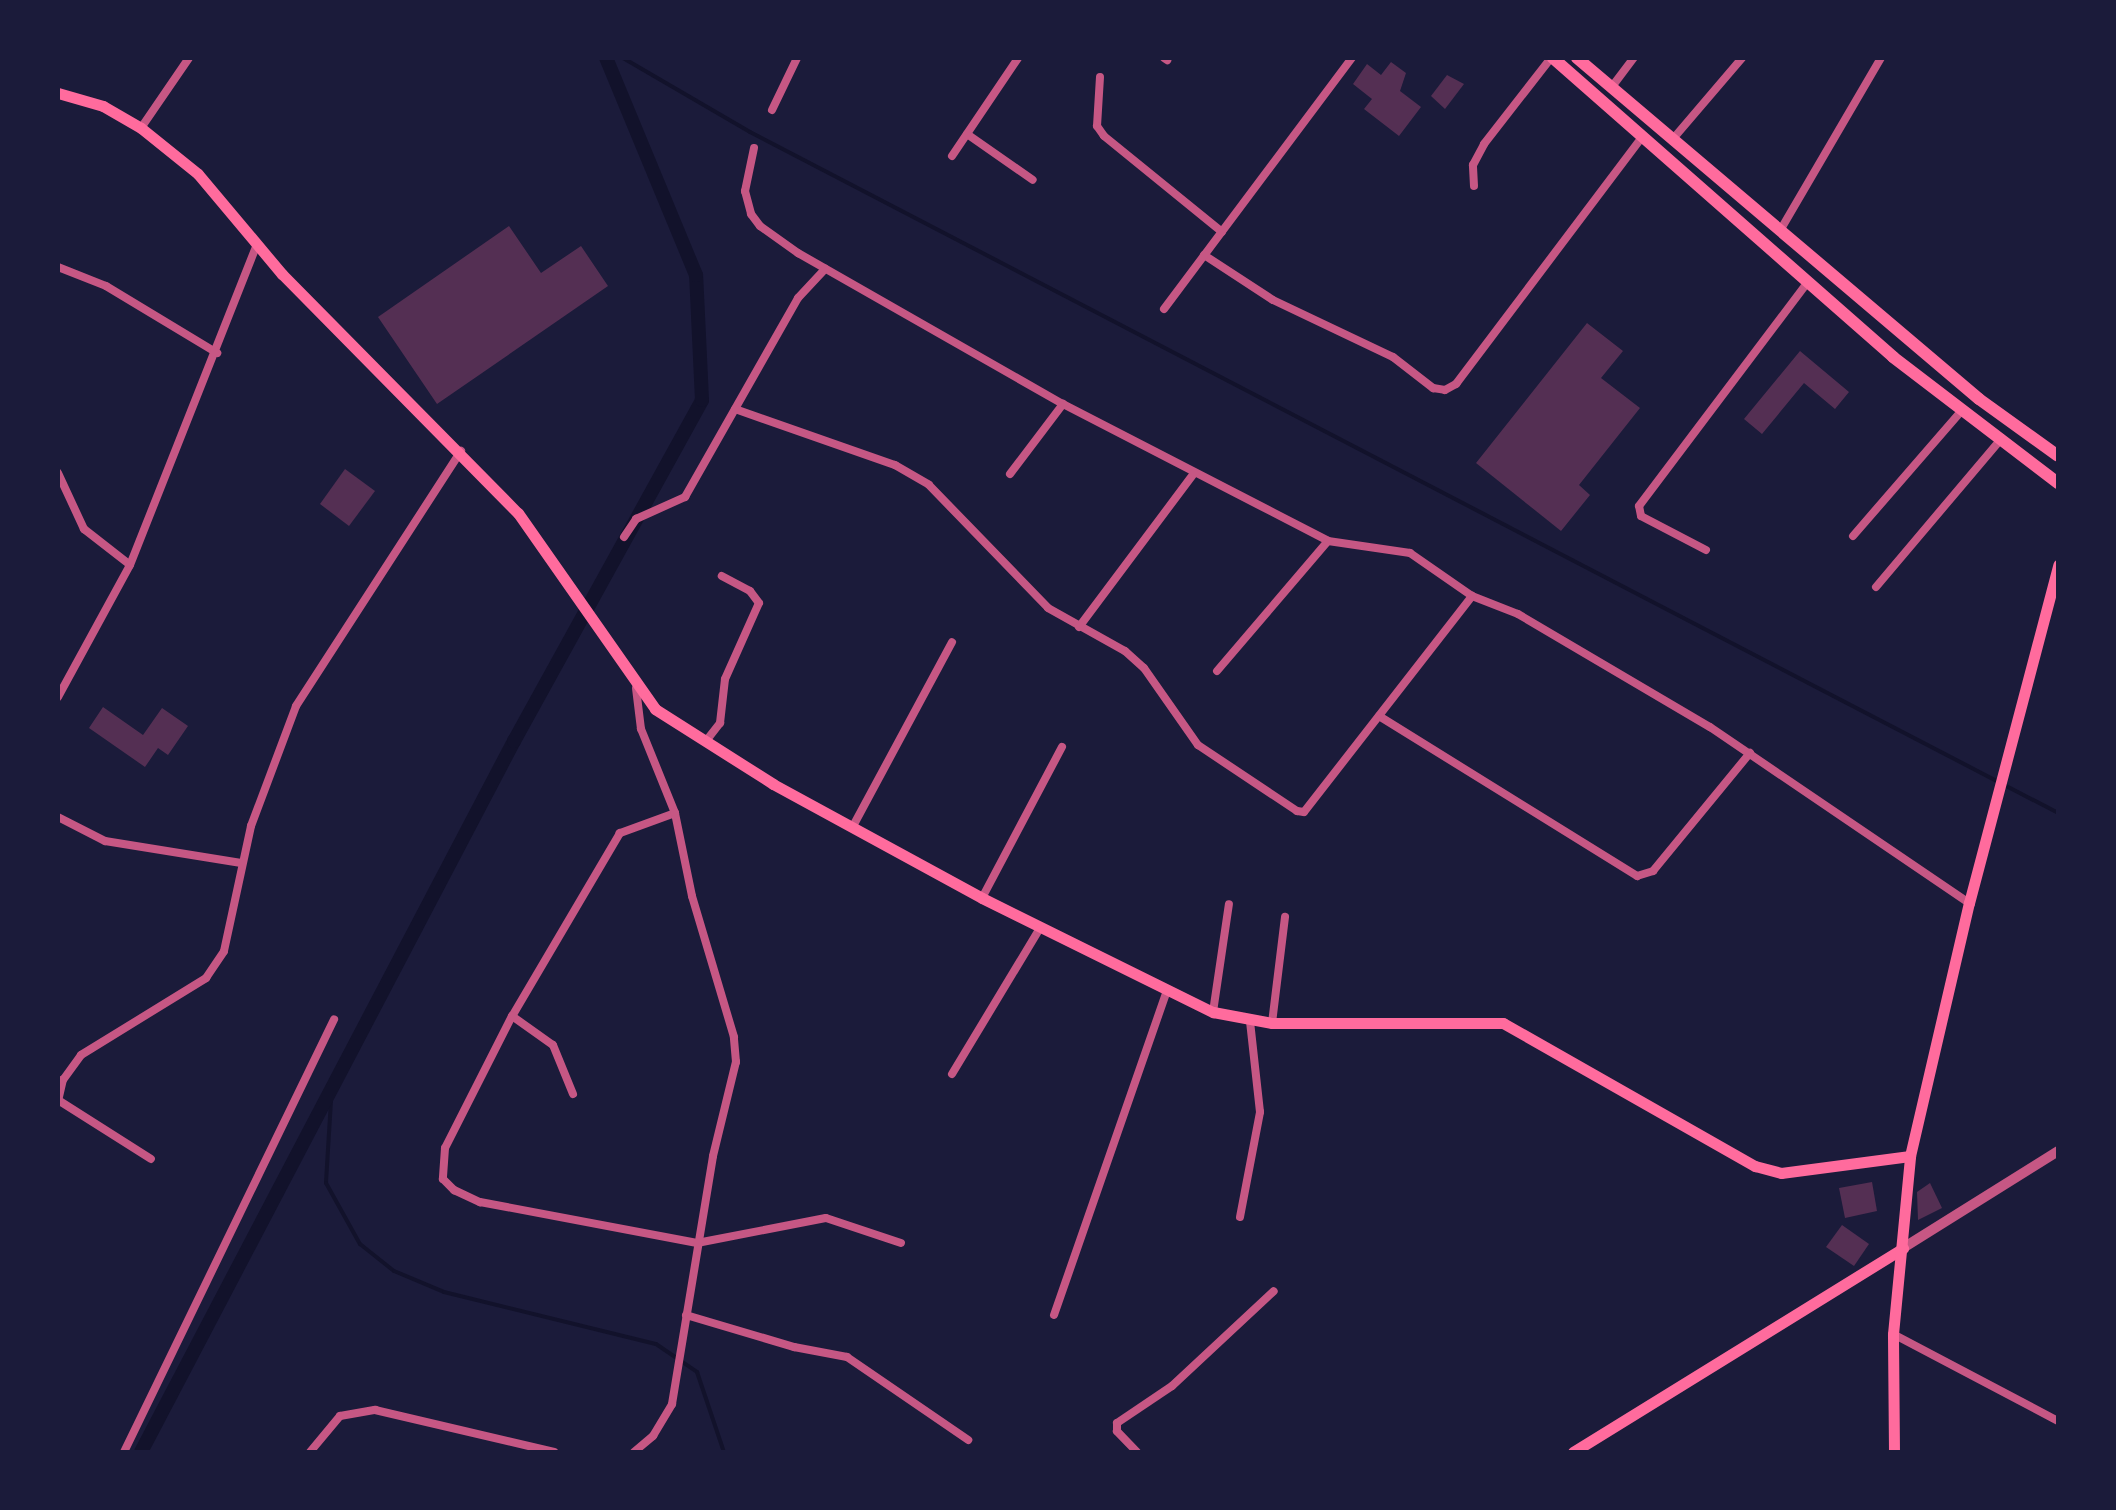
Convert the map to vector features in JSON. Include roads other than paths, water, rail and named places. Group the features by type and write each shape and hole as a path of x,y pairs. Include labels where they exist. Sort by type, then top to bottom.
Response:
{"main road":[{"path":"1552,58 1893,357 2058,483"},
{"path":"1577,58 1979,399 2058,456"},
{"path":"58,93 103,106 141,128 198,174 290,282 461,451 518,513 636,688 655,709 852,828 1166,994 1213,1012 1272,1023 1503,1023 1755,1166 1781,1173 1910,1156"},
{"path":"1894,1452 1893,1334 1910,1156 1969,903 2058,565"},
{"path":"1573,1452 1903,1248"}],"street":[{"path":"141,128 189,58"},
{"path":"772,110 797,58"},
{"path":"952,156 1018,58"},
{"path":"1164,309 1352,58"},
{"path":"1474,186 1473,165 1484,144 1552,58"},
{"path":"1611,88 1634,58"},
{"path":"1672,140 1742,58"},
{"path":"1781,229 1881,58"},
{"path":"1100,77 1097,126 1104,136 1222,232"},
{"path":"967,134 1033,180"},
{"path":"1204,255 1273,300 1393,357 1433,388 1445,390 1456,384 1643,136"},
{"path":"754,148 745,191 751,214 760,226 825,269 1063,404 1328,541 1410,553 1472,596 1518,614 1750,753 1969,903"},
{"path":"58,697 130,565 176,438 217,353 257,245"},
{"path":"58,267 106,286 217,353"},
{"path":"624,537 636,519 685,497 798,298 825,269"},
{"path":"1706,550 1641,516 1639,506 1808,282"},
{"path":"1010,474 1063,404"},
{"path":"735,409 895,465 929,485 996,559 1048,608 1125,651 1144,668 1198,745 1304,812 1472,596"},
{"path":"1853,536 1963,409"},
{"path":"1876,587 2003,438"},
{"path":"151,1159 58,1100 63,1080 81,1055 206,978 224,951 241,863 305,690 461,451"},
{"path":"58,473 84,529 130,565"},
{"path":"1079,627 1194,473"},
{"path":"1217,671 1328,541"},
{"path":"706,741 720,723 725,679 759,603 750,591 722,576"},
{"path":"852,828 952,642"},
{"path":"634,1452 664,1420 678,1371 697,1243 736,1062 734,1037 692,896 675,813 641,729 636,688"},
{"path":"1379,716 1637,876 1653,871 1750,753"},
{"path":"982,898 1062,747"},
{"path":"675,813 620,833 512,1016 445,1148 443,1179 480,1202 697,1243 826,1218 901,1243"},
{"path":"58,817 105,841 241,863"},
{"path":"1213,1012 1229,904"},
{"path":"1272,1023 1285,917"},
{"path":"952,1074 1040,928"},
{"path":"1054,1315 1166,994"},
{"path":"512,1016 553,1045 573,1094"},
{"path":"124,1452 334,1019"},
{"path":"1240,1217 1260,1112 1250,1021"},
{"path":"1903,1248 2058,1151"},
{"path":"1137,1452 1117,1431 1117,1423 1172,1386 1274,1291"},
{"path":"686,1315 794,1347 847,1357 968,1440"},
{"path":"1893,1334 2058,1421"},
{"path":"310,1452 340,1416 375,1410 554,1452"}],"waterway":[{"path":"141,1452 514,741 702,400 696,275 606,58"},
{"path":"623,58 750,132 2058,813"},
{"path":"332,1084 326,1183 360,1244 394,1271 444,1292 656,1344 697,1372 724,1452"}]}
